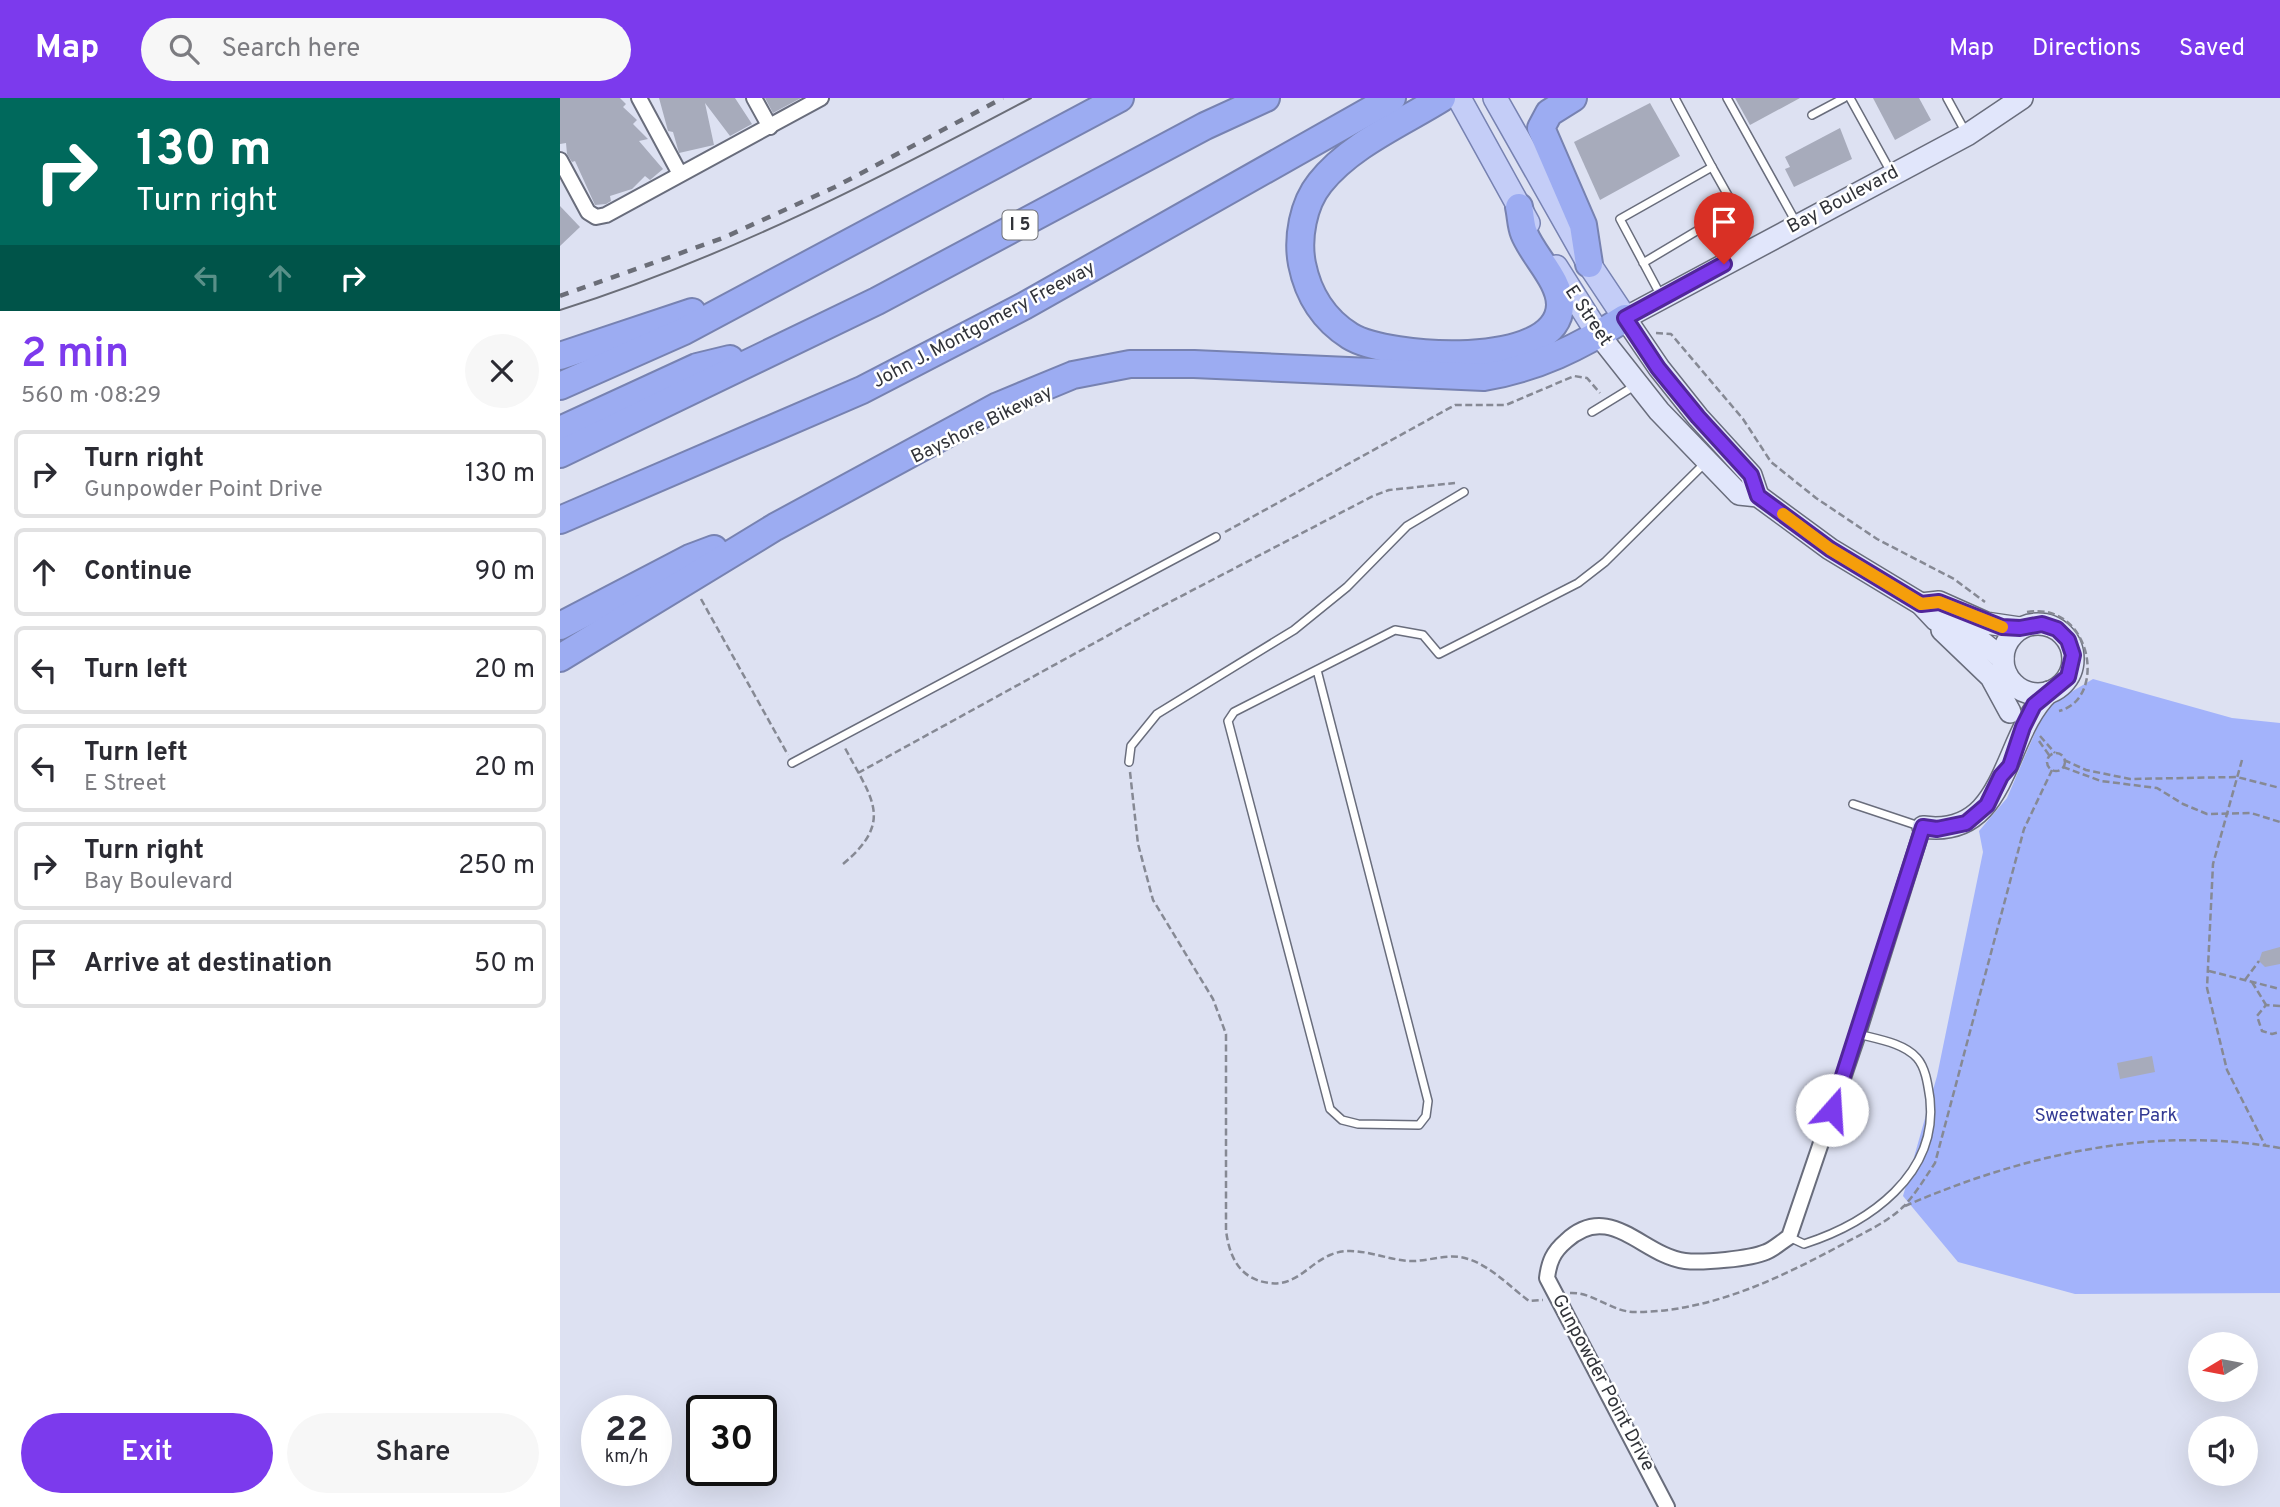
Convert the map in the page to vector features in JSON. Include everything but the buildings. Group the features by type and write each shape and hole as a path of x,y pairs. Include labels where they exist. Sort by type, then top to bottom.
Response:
{"highway":[{"path":"560,386 684,331 1120,98"},
{"name":"I 5","path":"560,454 877,301 1205,126 1266,98"},
{"name":"John J. Montgomery Freeway","path":"560,520 862,390 1024,306 1392,98"},
{"path":"1442,98 1357,150 1319,183 1303,219 1300,250 1306,285 1324,315 1351,337 1390,350 1485,354 1539,338 1550,326 1560,305 1557,292 1524,233 1519,207"},
{"path":"1573,98 1549,113 1541,128 1583,225 1589,264"},
{"path":"560,356 758,292"},
{"path":"560,658 775,527 998,406 1038,387 1091,370 1130,364 1194,364 1484,377 1522,371 1599,335 1625,318"},
{"path":"560,430 697,366 773,350"},
{"path":"560,626 690,558 775,527"}],"main road":[{"name":"E Street","path":"1459,98 1519,207 1599,335 1637,385 1706,462 1739,494 1758,496 1830,549 1921,604 1936,620 1978,639 2006,668"},
{"name":"Bay Boulevard","path":"1625,318 1967,135 2001,104 2022,98"},
{"name":"E Street","path":"1499,106 1589,264 1658,368 1751,475 1758,496"},
{"path":"1877,578 1889,600 1941,629 1970,654 1991,677 2010,712"},
{"name":"E Street","path":"1921,604 1939,602 1986,623 2023,620"},
{"path":"1923,827 1937,829 1966,823 1987,805 2001,776 2010,766 2023,727 2034,705 2050,702 2068,677 2073,662 2071,647 2063,634 2053,627 2023,620 2008,641 2006,668 2010,712 2000,760 2001,776"},
{"path":"2006,668 2026,692 2050,702"}],"street":[{"path":"639,98 680,174"},
{"path":"754,98 770,127"},
{"path":"560,160 588,212 596,217 606,215 821,98"},
{"path":"1788,1237 1858,1034 1923,827"},
{"name":"Gunpowder Point Drive","path":"1667,1507 1547,1278 1549,1262 1559,1247 1575,1232 1591,1227 1609,1227 1625,1232 1683,1261 1765,1253 1788,1237"}],"lane":[{"path":"1643,262 1735,208 1675,98"},
{"path":"1727,98 1797,225"},
{"path":"1812,115 1844,98"},
{"path":"1850,98 1892,174"},
{"path":"1947,98 1967,135"},
{"path":"1661,297 1620,219 1712,167"},
{"path":"1592,412 1637,385"},
{"path":"1317,670 1428,1101 1426,1116 1419,1125 1358,1124 1342,1121 1329,1109 1228,721 1234,712 1395,630 1423,635 1439,654 1578,583 1605,562 1706,462"},
{"path":"1129,762 1131,746 1157,714 1294,630 1347,587 1407,526 1464,492"},
{"path":"792,763 1216,537"},
{"path":"1853,804 1923,827"},
{"path":"1788,1237 1804,1244 1876,1209 1910,1177 1921,1156 1931,1112 1925,1075 1919,1059 1906,1049 1858,1034"}],"path":[{"path":"1656,333 1671,334 1743,419 1762,451 1780,469 1877,539 1954,579 1993,608"},
{"path":"1216,537 1455,405 1506,405 1574,376 1587,378 1608,402"},
{"path":"858,773 1147,614 1373,496 1389,491 1459,483"},
{"path":"701,599 792,763"},
{"path":"2023,620 2049,613 2063,618 2083,640 2088,669 2077,698 2065,709 2050,702"},
{"path":"2052,770 2047,764 2049,756 2042,744 2035,739 2036,732 2064,760 2086,770 2130,779 2237,777 2280,788"},
{"path":"839,738 874,809 875,825 868,839 843,864"},
{"path":"2049,756 2055,753"},
{"path":"2063,767 2064,760"},
{"path":"2242,760 2213,864 2209,999 2227,1070 2265,1145"},
{"path":"1129,762 1143,874 1165,923 1213,999 1226,1034 1226,1230 1233,1259 1242,1272 1270,1284 1295,1279 1330,1255 1343,1252 1414,1261 1452,1256 1477,1262 1529,1301 1537,1303 1557,1295 1587,1294 1620,1310 1632,1312 1707,1302 1793,1271 1878,1225 1902,1207 1949,1187 2046,1159 2126,1142 2199,1138 2280,1148"},
{"path":"1902,1207 1935,1163 2024,829 2052,770 2063,767 2101,781 2157,788 2183,804 2207,814 2265,815 2280,822"},
{"path":"2245,980 2259,961"},
{"path":"2209,971 2280,989"},
{"path":"2252,982 2266,1005"},
{"path":"2266,1005 2280,1006"},
{"path":"2266,1005 2257,1016 2259,1027 2267,1033 2280,1032"}],"green space":[{"name":"Sweetwater Park","path":"2093,679 2232,718 2280,723 2280,1293 2075,1294 1958,1262 1903,1196 1937,1076 1983,852 1979,831 2007,798 2046,707"}],"tram line":[{"path":"560,310 682,266 800,215 1031,98"}],"railway":[{"path":"560,296 723,238 835,187 1003,98"}],"slow traffic":[{"path":"1783,514 1830,549 1921,604 1939,602 1986,623 2002,627"}],"route":[{"path":"1724,264 1625,318 1658,368 1751,475 1758,496 1830,549 1921,604 1939,602 1986,623 2002,627 2020,628 2042,624 2053,627 2068,640 2073,655 2068,677 2034,705 2023,727 2010,766 2001,776 1987,805 1966,823 1937,829 1923,827 1832,1110"}]}
